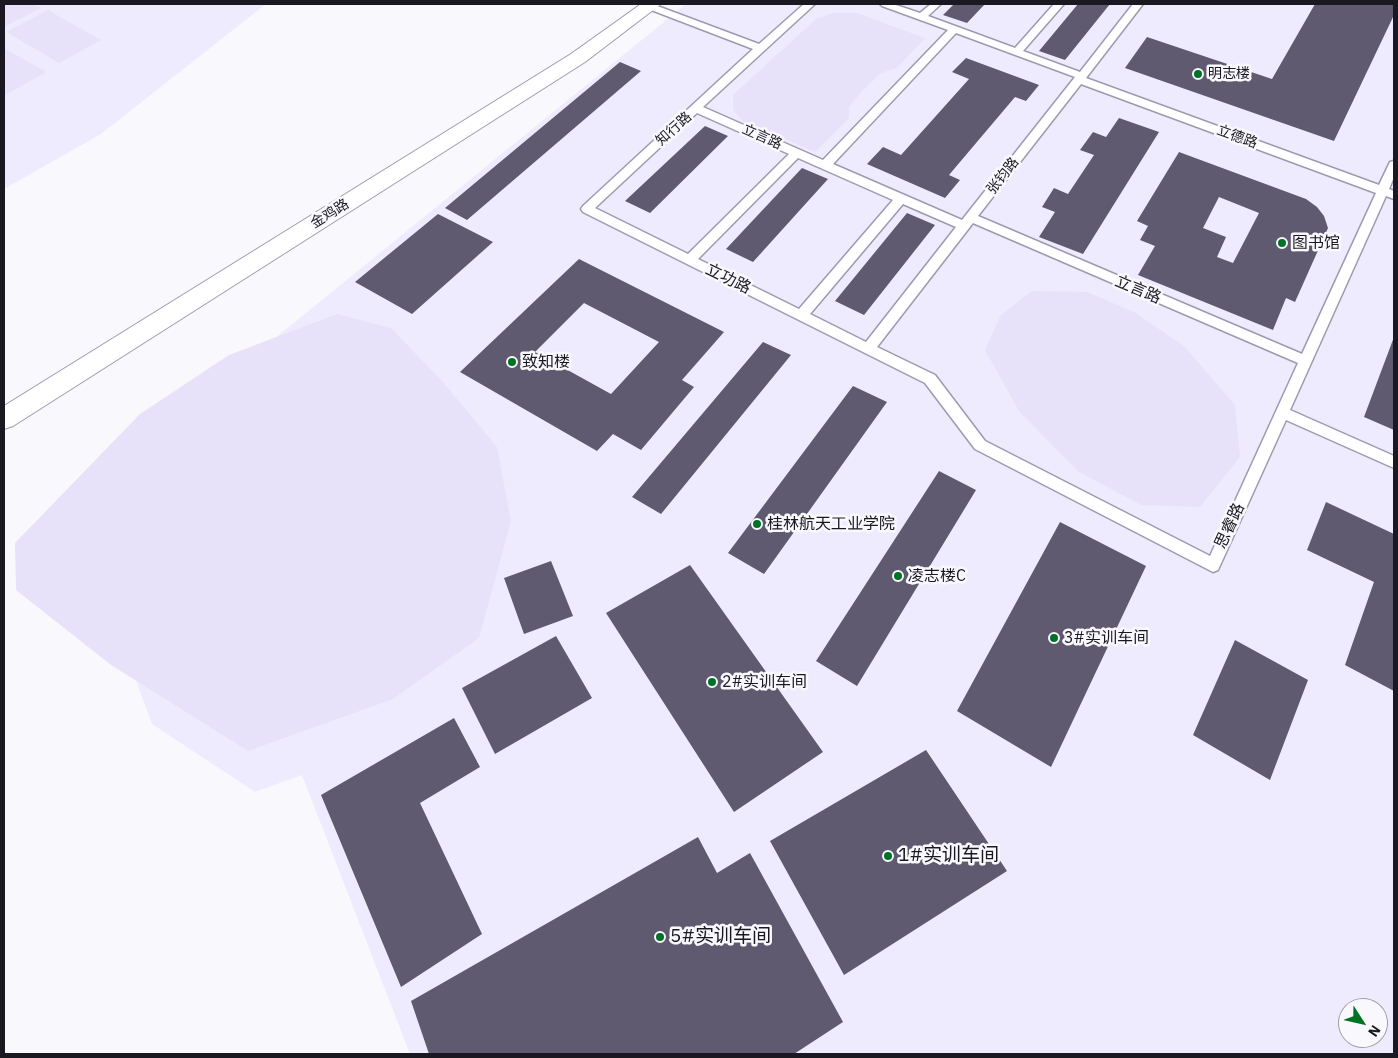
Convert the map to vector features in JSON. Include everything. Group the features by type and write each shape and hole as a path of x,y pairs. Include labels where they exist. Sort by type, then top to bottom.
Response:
{"main road":[{"name":"金鸡路","path":"4,419 578,58 651,5"}],"lane":[{"name":"知行路","path":"587,209 810,4"},
{"name":"立德路","path":"886,4 1389,193"},
{"path":"922,17 936,4"},
{"path":"1017,52 1059,4"},
{"name":"张钧路","path":"868,348 1138,4"},
{"path":"651,5 760,48"},
{"path":"826,165 956,30"},
{"name":"立言路","path":"697,108 902,198 967,222 1305,361"},
{"path":"690,260 797,152"},
{"name":"思睿路","path":"868,348 930,379 980,445 1212,564 1305,361 1389,193 1394,165"},
{"path":"801,315 902,198"},
{"name":"立功路","path":"587,209 868,348"},
{"path":"1282,412 1394,462"}],"shaded area":[{"path":"4,4 266,4 101,134 4,189"},
{"path":"4,4 33,4 41,8 4,27"},
{"name":"桂林航天工业学院","path":"686,4 1394,4 1394,1054 410,1054 302,775 255,792 152,724 104,593 242,365"},
{"path":"48,10 101,40 59,63 6,32"},
{"path":"833,13 857,13 925,38 897,68 881,73 863,90 849,107 849,118 815,152 744,122 733,110 733,95 816,19"},
{"path":"4,48 46,72 4,96"},
{"path":"1032,291 1087,292 1134,312 1184,346 1235,405 1240,457 1200,507 1141,505 1079,472 1019,411 985,350 1001,315"},
{"path":"337,314 391,328 442,381 497,447 511,521 479,638 393,699 248,751 111,665 16,590 15,543 140,414 229,355"}],"building":[{"path":"954,4 985,4 967,23 943,15"},
{"path":"1078,4 1110,4 1065,60 1039,51"},
{"name":"明志楼","path":"1315,4 1394,4 1394,15 1334,141 1125,68 1147,37 1272,79"},
{"path":"966,58 1039,85 1026,101 1015,97 949,175 960,180 945,198 867,164 883,147 901,155 969,79 952,72"},
{"path":"620,62 641,71 467,220 445,208"},
{"path":"1119,118 1159,132 1083,254 1039,237 1055,212 1042,207 1054,188 1068,194 1094,155 1080,150 1093,132 1106,137"},
{"path":"705,126 728,136 650,213 625,201"},
{"name":"图书馆","path":"1179,152 1306,199 1317,207 1324,216 1328,228 1295,302 1286,298 1273,330 1138,275 1155,246 1140,240 1148,226 1137,221","holes":["1219,197 1259,213 1233,263 1217,257 1226,237 1203,228"]},
{"path":"802,168 828,179 753,262 726,249"},
{"path":"907,213 935,225 864,315 835,301"},
{"path":"438,214 493,242 412,314 355,282"},
{"name":"致知楼","path":"579,259 724,332 682,380 694,387 641,450 613,434 597,451 460,372","holes":["584,303 659,342 611,394 535,352"]},
{"path":"1394,337 1394,430 1364,417"},
{"path":"763,342 791,355 661,514 632,497"},
{"path":"853,386 887,402 764,574 728,553"},
{"name":"凌志楼C","path":"939,471 976,490 857,686 816,661"},
{"path":"1326,502 1394,534 1394,691 1345,665 1374,582 1307,550"},
{"name":"3#实训车间","path":"1060,522 1146,566 1051,767 957,711"},
{"path":"551,561 573,616 524,634 504,578"},
{"name":"2#实训车间","path":"690,565 823,752 734,812 606,613"},
{"path":"556,636 592,698 495,754 462,688"},
{"path":"1235,640 1308,680 1270,780 1193,735"},
{"path":"454,718 480,767 420,803 482,934 401,987 321,795"},
{"name":"1#实训车间","path":"926,750 1007,871 844,975 770,841"},
{"name":"5#实训车间","path":"698,837 717,873 750,853 843,1022 794,1054 429,1054 411,1001"}],"place":[{"name":"明志楼","path":"1198,74"},
{"name":"图书馆","path":"1282,243"},
{"name":"致知楼","path":"512,362"},
{"name":"桂林航天工业学院","path":"757,524"},
{"name":"凌志楼C","path":"898,576"},
{"name":"3#实训车间","path":"1054,638"},
{"name":"2#实训车间","path":"712,682"},
{"name":"1#实训车间","path":"888,856"},
{"name":"5#实训车间","path":"660,937"}]}
